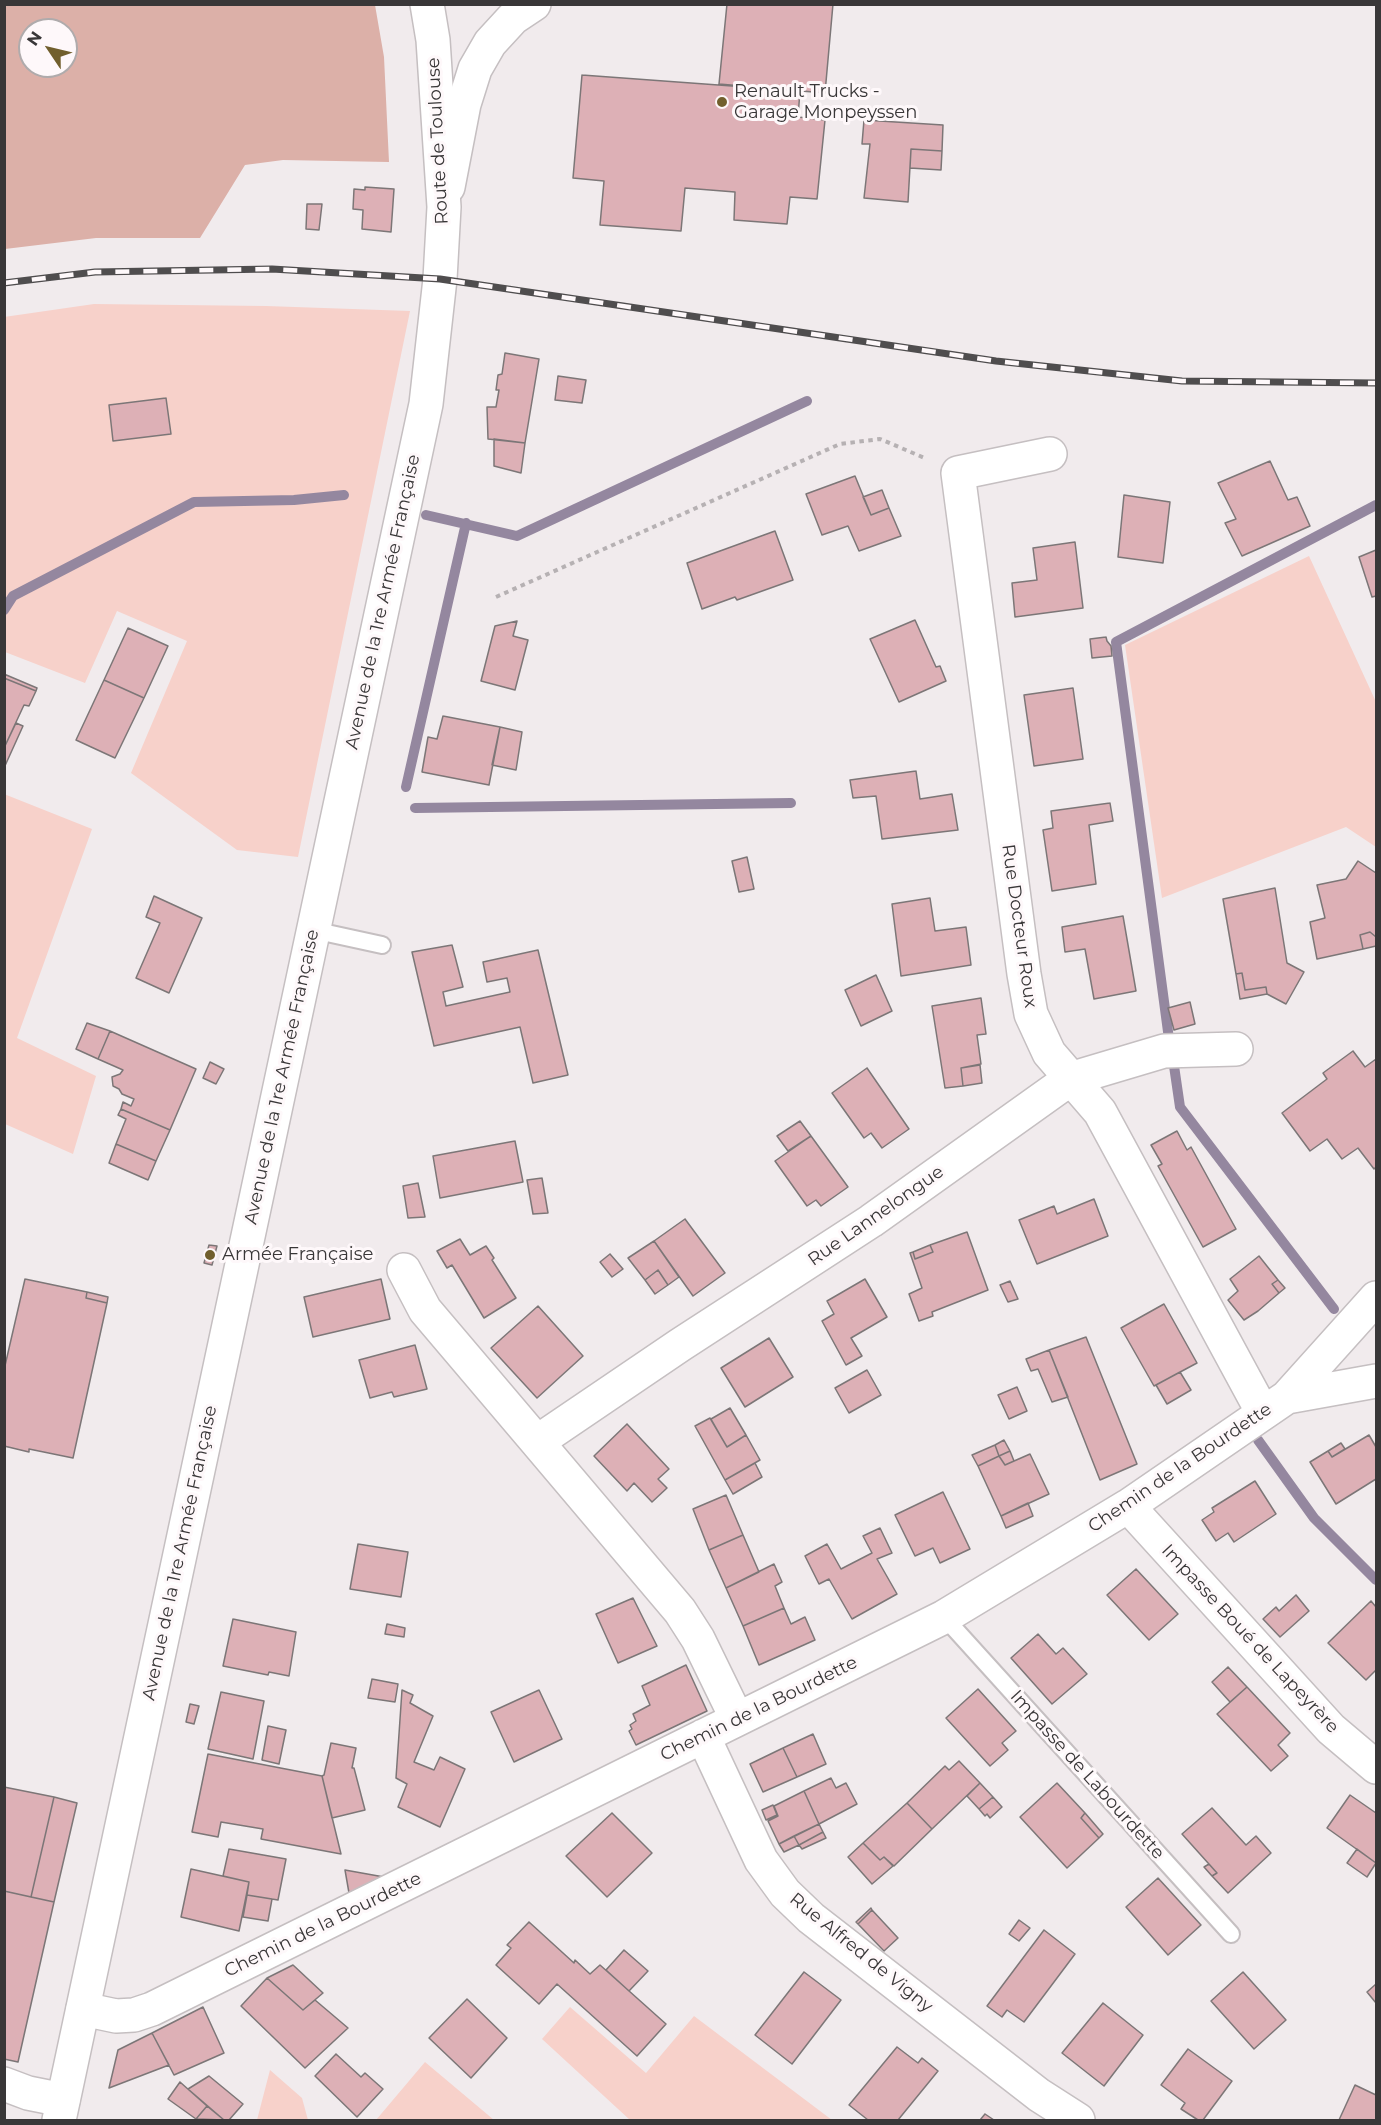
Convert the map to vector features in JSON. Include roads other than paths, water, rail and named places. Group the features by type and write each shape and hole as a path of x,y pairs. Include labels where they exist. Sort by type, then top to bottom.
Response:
{"street":[{"name":"Route de Toulouse","path":"427,4 433,40 444,207 440,279"},
{"path":"444,207 464,104 475,69 490,43 513,18 534,4"},
{"name":"Avenue de la 1re Armée Française","path":"61,2110 426,404 440,279"},
{"name":"Rue Docteur Roux","path":"1050,454 958,473 1031,1014 1049,1053 1100,1112 1275,1405"},
{"name":"Rue Lannelongue","path":"537,1442 871,1221 1070,1079 1164,1051 1236,1049"},
{"path":"404,1270 424,1310 680,1611 698,1638 737,1719"},
{"name":"Chemin de la Bourdette","path":"83,2009 116,2016 152,2009 944,1617 1128,1506 1275,1405 1377,1298"},
{"path":"1275,1405 1377,1381"},
{"name":"Impasse Boué de Lapeyrère","path":"1128,1506 1331,1729 1377,1767"},
{"name":"Rue Alfred de Vigny","path":"703,1736 761,1860 785,1893 811,1918 1039,2095 1078,2121"},
{"path":"4,2084 61,2110"}],"lane":[{"path":"313,930 382,945"},
{"name":"Impasse de Labourdette","path":"944,1617 1231,1934"}],"waterway":[{"path":"426,515 517,536 807,401"},
{"path":"4,610 13,596 194,502 294,500 344,495"},
{"path":"1169,1039 1116,642 1376,505"},
{"path":"406,787 466,523"},
{"path":"415,808 791,803"},
{"path":"1173,1059 1180,1107 1334,1309"},
{"path":"1258,1440 1314,1518 1376,1580"}],"railway":[{"path":"4,283 95,272 272,269 440,279 996,361 1182,381 1376,383"}],"place":[{"name":"Renault Trucks - Garage Monpeyssen","path":"722,102"},
{"name":"Armée Française","path":"210,1255"}]}
